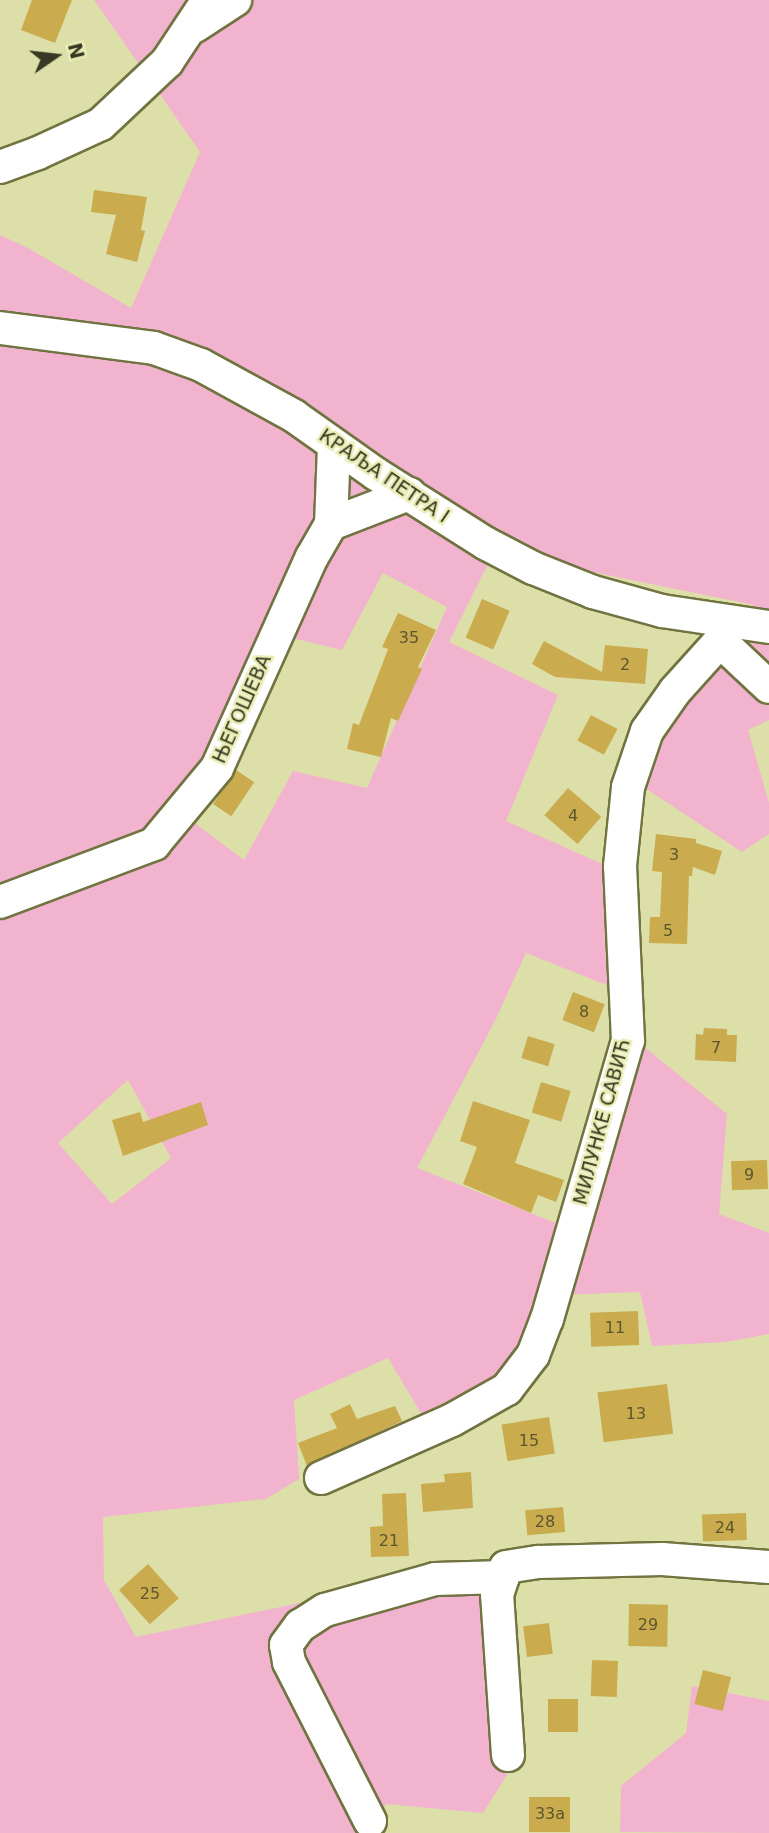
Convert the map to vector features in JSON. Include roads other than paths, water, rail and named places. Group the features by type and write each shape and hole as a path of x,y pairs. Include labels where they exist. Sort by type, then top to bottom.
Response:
{"street":[{"path":"0,167 101,124 167,62 208,0"},
{"path":"188,30 235,0"},
{"name":"КРАЉА ПЕТРА I","path":"0,328 154,348 178,356 240,383 485,543 533,568 633,604 724,632 769,627"},
{"name":"ЊЕГОШЕВА","path":"0,902 154,844 217,768 312,557 331,524 334,445"},
{"path":"331,524 409,494"},
{"path":"724,632 769,687"},
{"name":"МИЛУНКЕ САВИЋ","path":"321,1478 452,1420 507,1389 533,1355 551,1306 628,1041 620,866 628,787 647,732 675,691 724,632"},
{"path":"508,1755 497,1595 506,1567 539,1562 662,1559 769,1567"},
{"path":"370,1821 289,1662 286,1645 300,1626 325,1610 435,1579 503,1577"}]}
